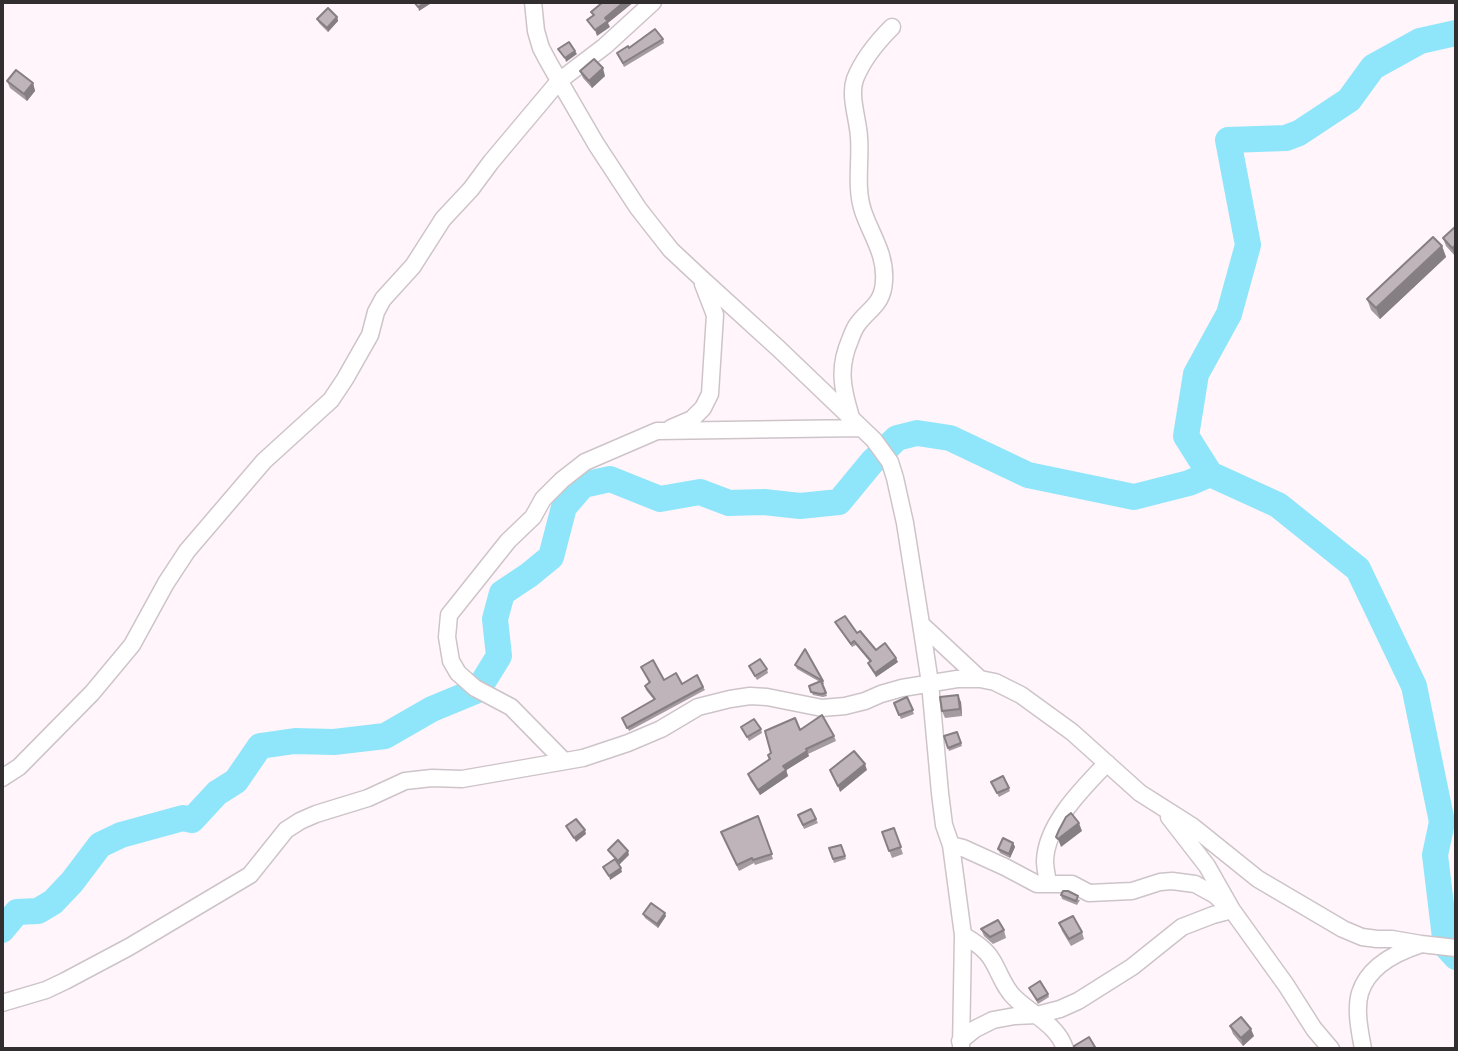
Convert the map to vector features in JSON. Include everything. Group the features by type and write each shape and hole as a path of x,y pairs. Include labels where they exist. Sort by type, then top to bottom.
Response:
{"street":[{"path":"533,2 541,48 596,144 638,208 671,250 874,440 890,462 905,523 921,624 930,683 944,825 951,845 963,935 960,1045"},
{"path":"2,778 19,767 92,693 132,645 166,583 193,543 264,461 331,400 370,335 376,312 383,299 412,266 443,219 471,189 559,81 605,46 653,2"},
{"path":"856,423 843,392 841,370 856,325 871,311 881,296 884,263 863,212 859,195 860,138 853,87 865,61 892,27"},
{"path":"664,431 692,419 703,408 710,394 715,315 701,278"},
{"path":"563,761 511,707 475,688 458,673 451,661 447,636 449,615 508,541 533,517 543,499 585,462 657,431 856,423"},
{"path":"921,624 980,679"},
{"path":"2,1003 46,990 65,981 239,882 250,875 286,830 300,821 368,797 405,780 462,779 600,753 661,729 698,707 713,702 750,696 822,708 845,706 902,688 957,679 995,682 1021,695 1056,719 1125,780 1192,826 1258,879 1343,929 1362,937 1456,948"},
{"path":"1048,883 1045,861 1050,835 1073,800 1107,763"},
{"path":"1155,803 1192,845 1232,910 1314,1029 1331,1049"},
{"path":"951,845 1005,867 1037,884 1072,884 1089,893 1132,891 1160,882 1195,884 1215,895 1232,910"},
{"path":"960,1045 975,1029 993,1020 1060,1010 1132,967 1182,927 1232,910"},
{"path":"963,935 984,949 992,958 1008,991 1056,1033 1065,1049"},
{"path":"1363,1049 1358,1006 1360,992 1385,960 1399,951 1421,944"}],"building":[{"path":"603,2 624,2 605,18 608,21 595,30 587,20 594,15 591,12"},
{"path":"328,8 337,17 327,28 317,19"},
{"path":"655,29 663,39 623,63 617,53 628,46 629,48"},
{"path":"569,42 575,51 565,58 558,49"},
{"path":"594,59 603,68 589,81 580,71"},
{"path":"16,70 33,83 24,94 7,81"},
{"path":"1456,226 1456,245 1452,248 1443,238"},
{"path":"1433,237 1442,246 1376,308 1367,299"},
{"path":"845,616 857,633 860,631 876,650 885,643 896,658 875,673 868,663 871,661 854,641 851,644 835,622"},
{"path":"805,649 823,681 795,665"},
{"path":"760,659 767,669 755,676 749,666"},
{"path":"653,660 664,680 676,673 682,684 697,675 703,687 627,728 622,718 655,699 645,686 650,682 641,667"},
{"path":"821,681 826,693 811,692 809,686"},
{"path":"958,695 960,709 942,711 940,697"},
{"path":"907,697 913,710 899,715 894,703"},
{"path":"822,715 834,736 806,749 807,751 783,766 786,770 758,790 748,774 770,759 765,731 795,718 800,730"},
{"path":"754,719 761,729 747,737 741,727"},
{"path":"957,732 961,743 948,748 944,736"},
{"path":"854,751 865,764 838,786 830,770"},
{"path":"1003,776 1009,788 997,793 991,782"},
{"path":"811,809 816,819 803,825 798,815"},
{"path":"1071,813 1079,823 1058,839 1056,837 1059,830"},
{"path":"758,816 772,854 753,860 752,858 737,865 721,832"},
{"path":"576,819 585,830 574,838 566,826"},
{"path":"894,828 901,847 889,851 882,832"},
{"path":"1003,838 1013,843 1009,854 998,849"},
{"path":"618,840 628,851 618,861 608,850"},
{"path":"841,845 845,856 833,859 829,848"},
{"path":"615,859 621,868 609,876 603,867"},
{"path":"1063,891 1078,896 1076,901 1061,895"},
{"path":"651,903 665,913 657,924 643,914"},
{"path":"1073,916 1082,932 1069,939 1059,923"},
{"path":"998,920 1004,930 990,937 981,929"},
{"path":"1040,981 1048,994 1037,1000 1029,988"},
{"path":"1241,1017 1251,1029 1241,1038 1230,1026"},
{"path":"1089,1037 1095,1047 1075,1049 1074,1046"}],"waterway":[{"path":"1456,33 1420,41 1373,67 1349,100 1299,133 1286,138 1228,140 1248,245 1229,314 1196,374 1186,436 1210,474 1278,505 1358,569 1414,686 1442,822 1435,855 1446,946 1456,957"},
{"path":"2,930 17,912 38,911 53,902 100,845 121,835 183,818 192,820 217,793 236,781 260,746 295,741 334,742 385,736 432,709 478,690 499,656 495,619 502,593 551,557 564,507 583,485 610,479 660,499 700,492 729,503 764,502 800,506 839,502 872,462 897,438 917,433 950,438 1028,475 1134,497 1189,483 1210,474"}]}
